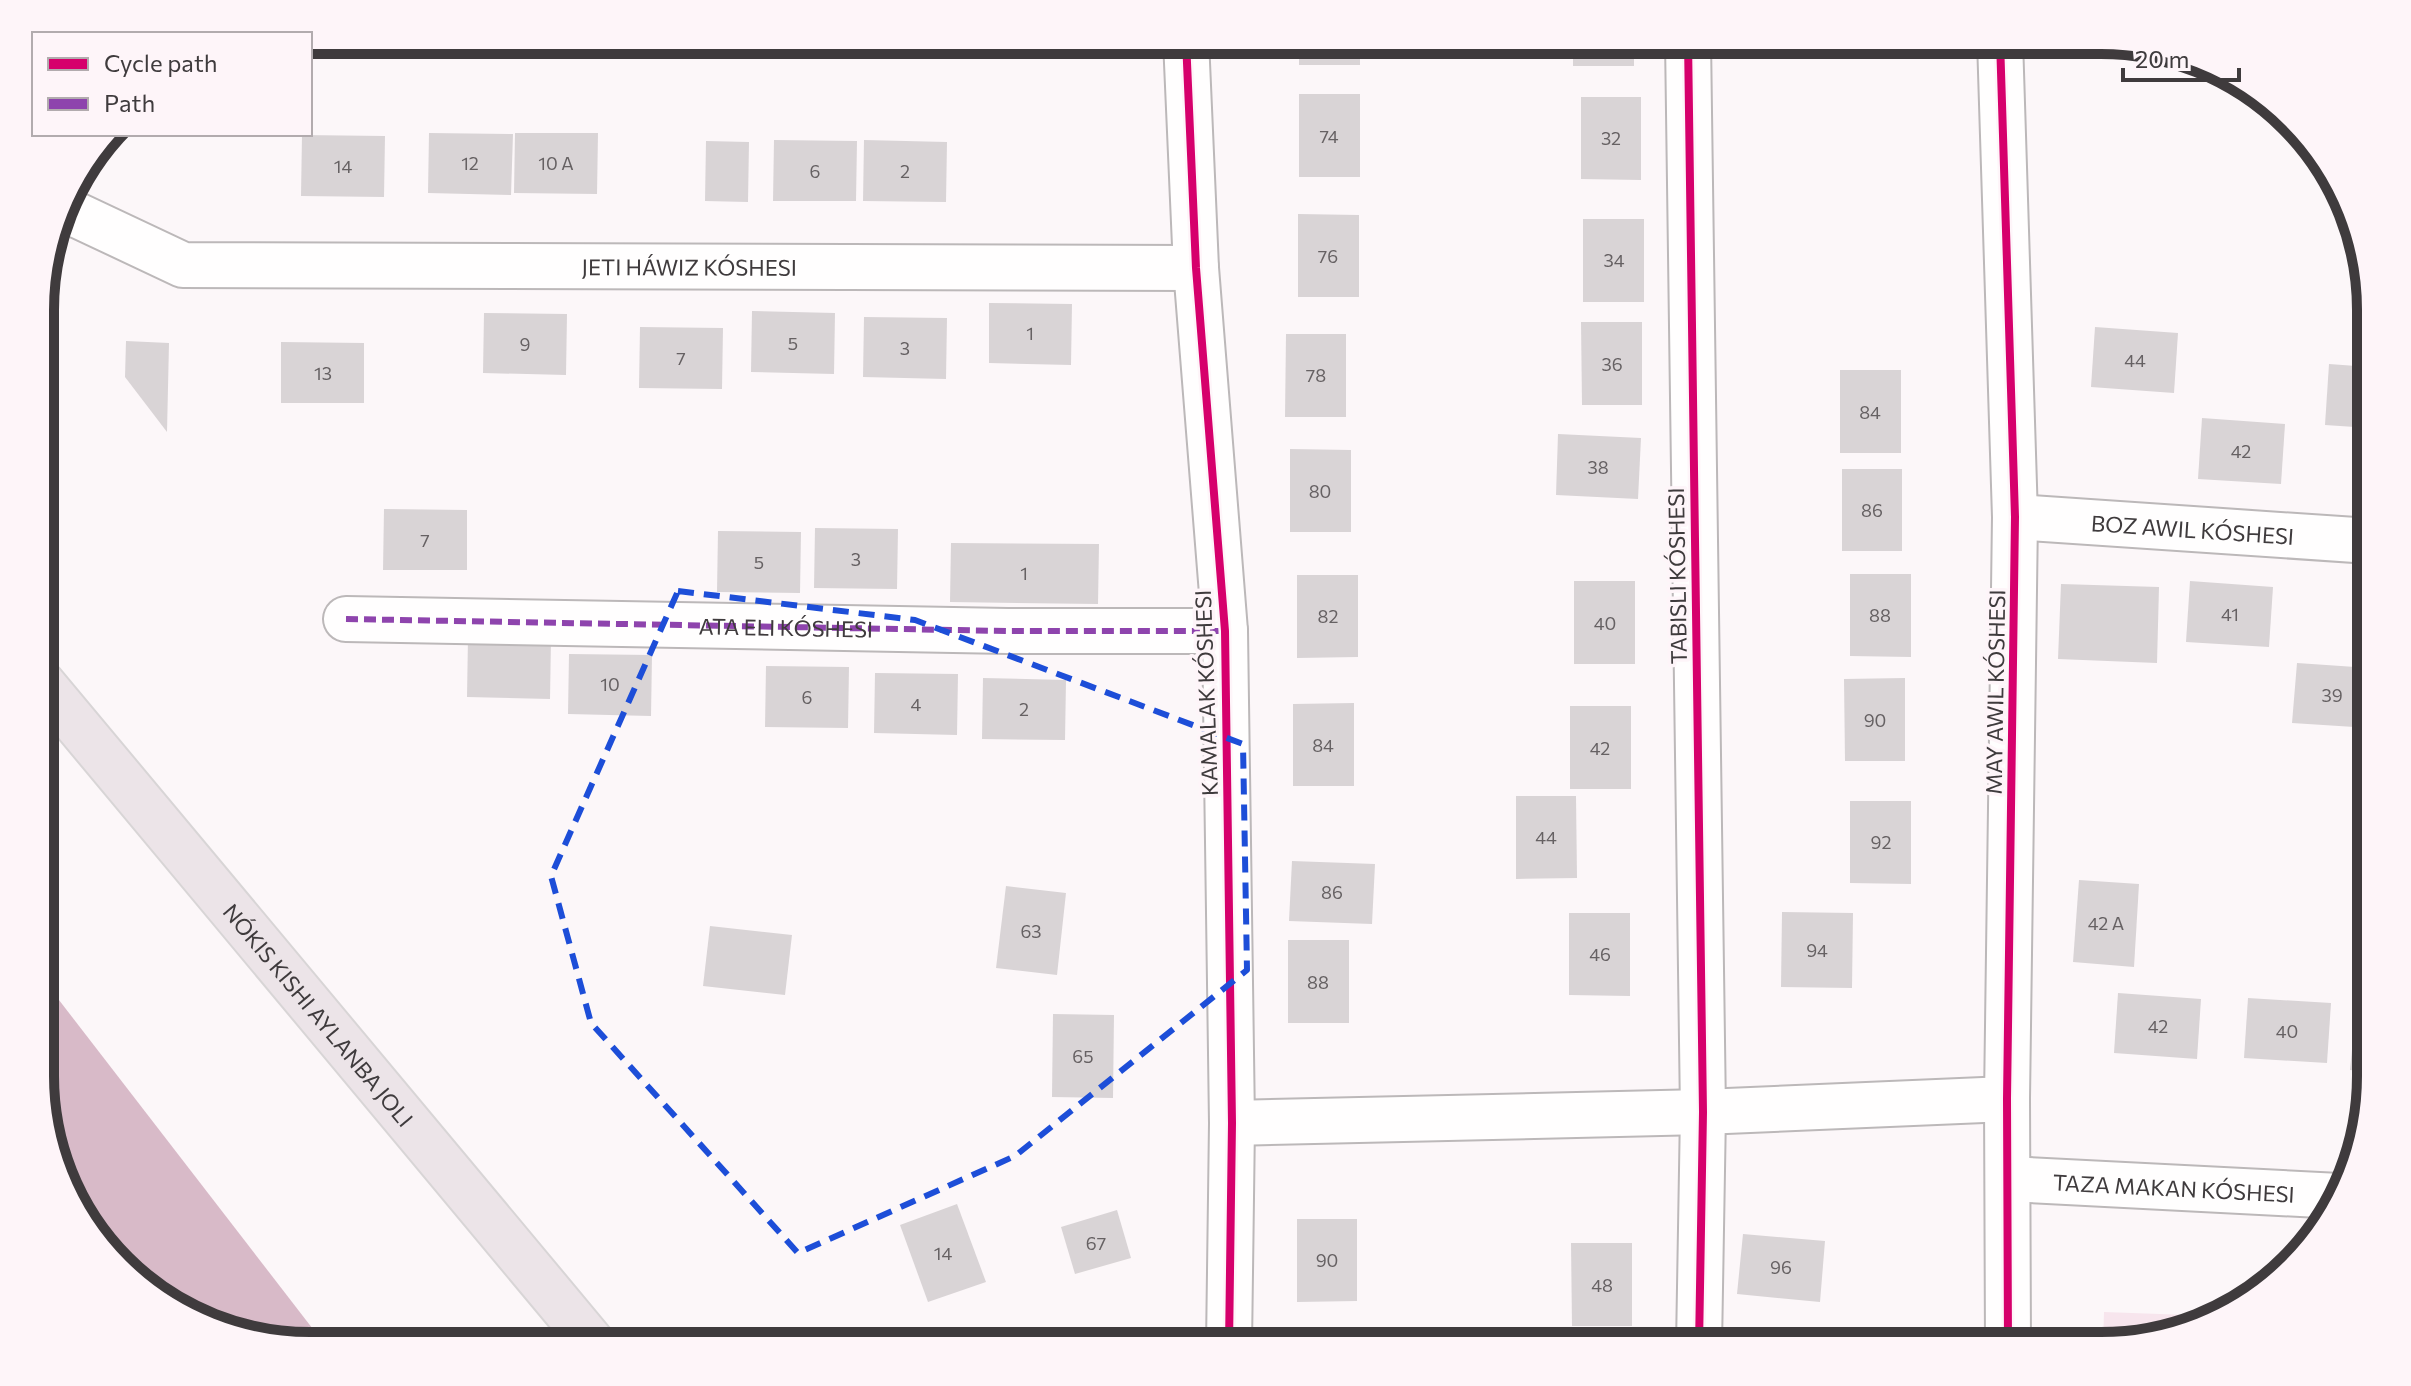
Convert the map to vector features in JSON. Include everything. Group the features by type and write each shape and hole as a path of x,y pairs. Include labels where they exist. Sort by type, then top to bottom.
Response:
{"main road":[{"path":"54,697 583,1332"}],"street":[{"name":"KAMALAK KÓSHESI","path":"1187,54 1196,268 1225,631 1232,1123 1229,1331"},
{"path":"1688,54 1703,1112 1699,1331"},
{"path":"2000,54 2015,517 2007,1099 2008,1331"},
{"name":"JETI HÁWIZ KÓSHESI","path":"73,213 183,265 1196,268"},
{"path":"2015,517 2356,540"},
{"name":"ATA ELI KÓSHESI","path":"346,619 1225,631"},
{"path":"1232,1123 1703,1112 2007,1099"},
{"name":"TAZA MAKAN KÓSHESI","path":"2008,1179 2328,1195"}],"highlighted area":[{"path":"678,591 915,620 1243,744 1247,970 1015,1156 798,1253 591,1023 551,876"}],"shaded area":[{"path":"54,994 315,1332 276,1330 212,1313 154,1279 107,1232 80,1189 59,1126 54,1076"},
{"path":"2104,1312 2193,1315 2151,1327 2103,1331"}],"building":[{"path":"1299,54 1360,54 1360,65 1299,65"},
{"path":"1573,54 1634,54 1634,66 1573,66"},
{"path":"1299,94 1360,94 1360,177 1299,177"},
{"path":"1581,97 1641,97 1641,180 1581,179"},
{"path":"429,133 513,134 511,195 428,193"},
{"path":"515,133 598,133 597,194 514,193"},
{"path":"302,136 385,136 384,197 301,196"},
{"path":"774,140 857,141 856,201 773,201"},
{"path":"864,140 947,142 946,202 863,201"},
{"path":"706,141 749,142 748,202 705,201"},
{"path":"1298,214 1359,215 1359,297 1298,297"},
{"path":"1583,219 1644,219 1644,302 1583,302"},
{"path":"989,303 1072,304 1071,365 989,363"},
{"path":"752,311 835,313 834,374 751,372"},
{"path":"484,313 567,314 566,375 483,373"},
{"path":"864,317 947,318 946,379 863,377"},
{"path":"1581,322 1642,322 1642,405 1582,405"},
{"path":"640,327 723,328 722,389 639,388"},
{"path":"2095,327 2178,333 2174,393 2091,387"},
{"path":"1286,334 1346,334 1346,417 1285,417"},
{"path":"126,341 169,343 167,432 125,377"},
{"path":"281,342 364,343 364,403 281,403"},
{"path":"2329,364 2356,366 2356,427 2325,425"},
{"path":"1840,370 1901,370 1901,453 1840,453"},
{"path":"2202,418 2285,424 2281,484 2198,479"},
{"path":"1558,434 1641,438 1638,499 1556,495"},
{"path":"1290,449 1351,450 1351,532 1290,532"},
{"path":"1842,469 1902,469 1902,551 1842,551"},
{"path":"384,509 467,510 467,570 383,570"},
{"path":"815,528 898,529 897,589 814,588"},
{"path":"718,531 801,532 800,593 717,592"},
{"path":"951,543 1099,544 1098,604 950,602"},
{"path":"1850,574 1911,574 1911,657 1850,656"},
{"path":"1297,575 1358,575 1358,657 1297,658"},
{"path":"1574,581 1635,581 1635,664 1574,664"},
{"path":"2190,581 2273,587 2269,647 2186,642"},
{"path":"2061,584 2159,587 2157,663 2058,659"},
{"path":"468,637 551,638 550,699 467,697"},
{"path":"569,654 652,655 651,716 568,714"},
{"path":"2297,663 2356,667 2356,727 2292,723"},
{"path":"766,666 849,667 848,728 765,727"},
{"path":"875,673 958,674 957,735 874,733"},
{"path":"983,678 1066,680 1065,740 982,739"},
{"path":"1905,678 1905,761 1845,761 1844,679"},
{"path":"1354,703 1354,786 1293,786 1293,704"},
{"path":"1570,706 1631,706 1631,789 1570,789"},
{"path":"1516,796 1576,796 1577,878 1516,879"},
{"path":"1850,801 1911,801 1911,884 1850,883"},
{"path":"1292,861 1375,864 1372,924 1289,921"},
{"path":"2079,880 2139,884 2134,967 2073,962"},
{"path":"1006,886 1066,893 1057,975 996,968"},
{"path":"1782,912 1853,913 1852,988 1781,987"},
{"path":"1569,913 1630,913 1630,996 1569,995"},
{"path":"710,926 792,935 785,995 703,986"},
{"path":"1288,940 1349,940 1349,1023 1288,1023"},
{"path":"2118,993 2201,999 2197,1059 2114,1053"},
{"path":"2248,998 2331,1003 2327,1063 2244,1058"},
{"path":"2356,1009 2356,1071 2350,1070"},
{"path":"1053,1014 1114,1015 1113,1098 1052,1097"},
{"path":"957,1204 986,1282 928,1302 900,1225"},
{"path":"1117,1210 1131,1258 1075,1274 1061,1227"},
{"path":"1297,1219 1357,1219 1357,1301 1297,1302"},
{"path":"1743,1234 1825,1241 1820,1302 1737,1294"},
{"path":"1571,1243 1632,1243 1632,1326 1572,1326"}],"marked path":[{"path":"346,619 1008,631 1225,631"}],"cycle path":[{"path":"1187,54 1196,268 1225,631 1232,1123 1229,1331"},
{"name":"TABISLI KÓSHESI","path":"1688,54 1703,1112 1699,1331"},
{"name":"MAY AWIL KÓSHESI","path":"2000,54 2015,517 2007,1099 2008,1331"}]}
